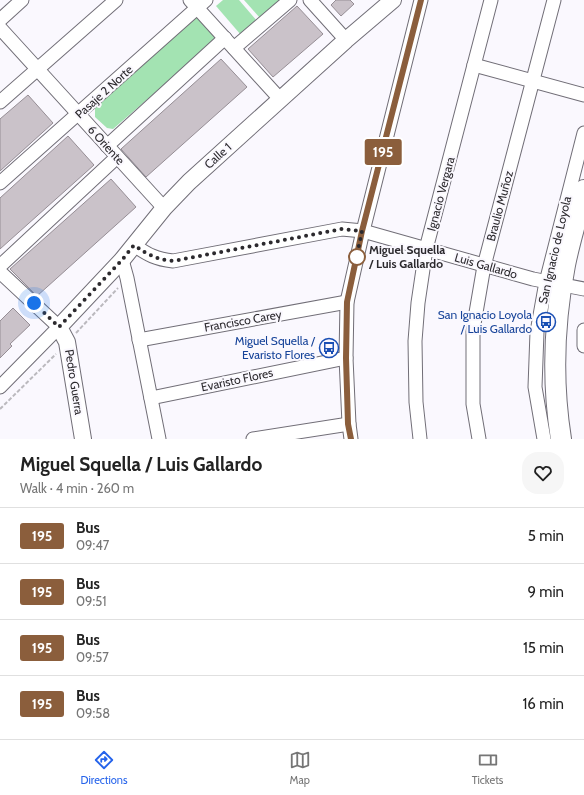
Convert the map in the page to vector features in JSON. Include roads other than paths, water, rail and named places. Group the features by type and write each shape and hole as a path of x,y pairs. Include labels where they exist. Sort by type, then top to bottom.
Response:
{"main road":[{"name":"San Ignacio de Loyola","path":"574,439 568,392 569,340 565,264 584,190"},
{"name":"San Ignacio de Loyola","path":"561,439 555,380 556,333 566,286 584,244"}],"street":[{"path":"0,20 22,0"},
{"path":"0,102 116,0"},
{"path":"234,48 290,0"},
{"path":"310,0 346,40"},
{"name":"Calle 1","path":"59,327 122,260 164,208 189,182 346,40 393,0"},
{"path":"351,439 348,424 346,358 347,302 362,231 421,0"},
{"name":"Ignacio Vergara","path":"420,439 416,402 415,341 418,303 426,249 492,0"},
{"name":"Braulio Muñoz","path":"479,439 473,404 473,330 484,266 554,0"},
{"path":"198,3 225,38 280,99"},
{"name":"Pasaje 2 Norte","path":"0,184 79,115 198,3"},
{"name":"6 Oriente","path":"0,28 164,208"},
{"path":"107,146 225,38"},
{"path":"474,65 584,94"},
{"name":"San Ignacio de Loyola","path":"544,439 535,387 537,332 566,286 584,134"},
{"path":"0,266 118,158"},
{"name":"Luis Gallardo","path":"134,245 160,260 173,261 342,229 362,231 484,266 566,286"},
{"path":"122,260 159,439"},
{"path":"0,272 59,327 0,387"},
{"name":"Francisco Carey","path":"139,340 347,302"},
{"name":"Pedro Guerra","path":"59,327 67,342 83,439"},
{"path":"584,330 584,346"},
{"name":"Evaristo Flores","path":"151,398 346,358"},
{"path":"253,439 348,424"}],"place":[{"name":"Miguel Squella / Luis Gallardo","path":"357,257"},
{"name":"San Ignacio Loyola / Luis Gallardo","path":"546,322"},
{"name":"Miguel Squella / Evaristo Flores","path":"329,348"}]}
